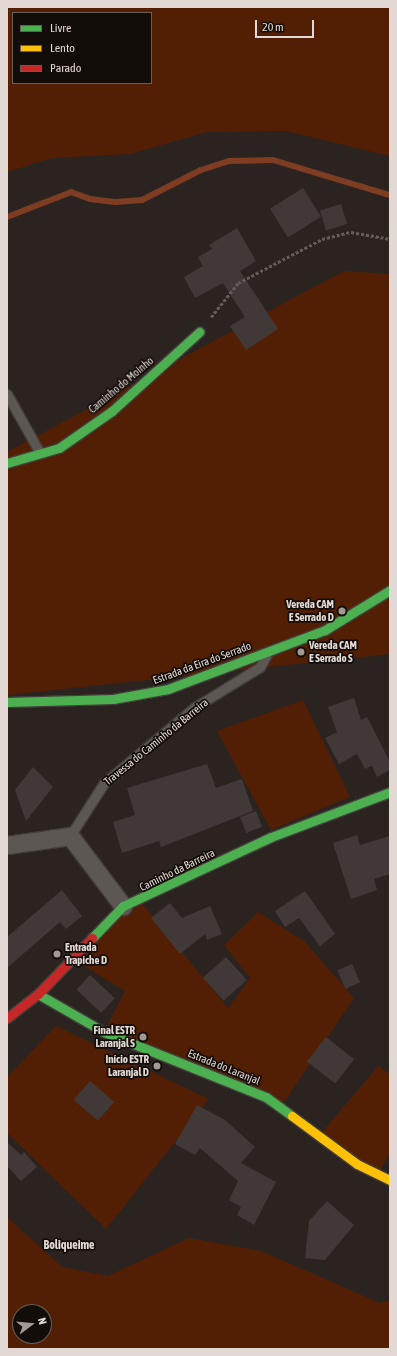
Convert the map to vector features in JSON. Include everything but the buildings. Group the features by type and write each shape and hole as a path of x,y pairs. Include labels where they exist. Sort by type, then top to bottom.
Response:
{"street":[{"name":"Caminho do Moinho","path":"7,463 59,448 112,411 199,332"},
{"name":"Estrada da Eira do Serrado","path":"7,702 135,698 268,652 325,630 390,590"},
{"name":"Caminho da Barreira","path":"7,1018 38,994 123,906 271,837 390,792"},
{"path":"7,845 70,836 123,906"},
{"name":"Estrada do Laranjal","path":"38,994 104,1032 266,1097 357,1164 390,1180"}],"lane":[{"path":"7,394 40,453"},
{"name":"Travessa do Caminho da Barreira","path":"70,836 104,783 195,707 260,667 268,652"}],"path":[{"path":"199,332 238,283 322,240 351,232 390,239"}],"shaded area":[{"path":"7,7 390,7 390,156 286,131 207,132 130,154 52,158 7,172"},
{"path":"344,271 390,274 390,654 7,695 7,452"},
{"path":"303,700 350,797 271,830 217,731"},
{"path":"140,901 228,1008 250,978 224,945 258,912 304,941 354,998 280,1108 104,1032 125,991 71,958"},
{"path":"56,1026 209,1099 106,1229 7,1133 7,1077"},
{"path":"378,1066 390,1074 390,1153 377,1176 319,1136"},
{"path":"7,1217 62,1267 108,1276 189,1238 261,1251 380,1303 390,1300 390,1349 7,1349"}],"waterway":[{"path":"7,217 71,192 90,199 115,202 142,200 201,170 229,161 273,160 390,195"}],"traffic: fast":[{"path":"7,463 59,448 112,411 199,332"},
{"path":"7,702 113,699 168,689 325,630 390,590"},
{"path":"92,938 123,906 271,837 390,792"},
{"path":"38,994 104,1032 266,1097 292,1116"}],"traffic: slow":[{"path":"292,1116 357,1164 390,1180"}],"traffic: jam":[{"path":"7,1018 38,994 92,938"}],"place":[{"name":"Vereda CAM E Serrado D","path":"342,611"},
{"name":"Vereda CAM E Serrado S","path":"301,652"},
{"name":"Entrada Trapiche D","path":"57,954"},
{"name":"Final ESTR Laranjal S","path":"143,1037"},
{"name":"Início ESTR Laranjal D","path":"157,1066"}],"district":[{"name":"Boliqueime","path":"69,1246"}]}
